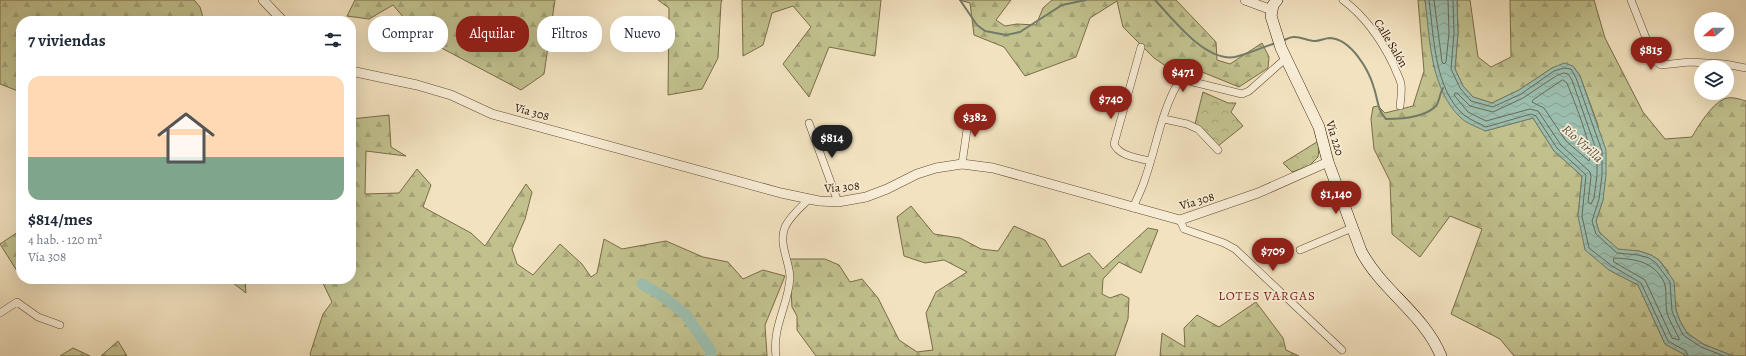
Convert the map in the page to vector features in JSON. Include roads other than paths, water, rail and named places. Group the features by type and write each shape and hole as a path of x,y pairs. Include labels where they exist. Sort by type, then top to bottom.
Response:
{"main road":[{"path":"1272,10 1273,5 1277,0"},
{"name":"Vía 220","path":"1272,10 1272,21 1280,48 1319,127 1328,162 1361,251 1368,264 1419,319 1436,344 1441,356"}],"street":[{"path":"263,0 279,16"},
{"path":"1245,0 1272,10"},
{"name":"Calle Salón","path":"1343,0 1354,8 1373,30 1391,60 1400,82 1402,92 1400,106"},
{"path":"1631,0 1657,64 1661,65 1690,62 1725,64 1746,68"},
{"path":"1141,47 1114,144 1116,150 1122,153 1150,161"},
{"path":"1133,208 1145,179 1164,119 1178,83 1185,80 1242,94 1249,91 1286,59"},
{"name":"Vía 308","path":"356,72 417,85 451,95 492,114 781,193 828,202 838,202 866,197 888,189 917,174 936,168 962,164 993,168 1180,220 1258,193 1328,162"},
{"path":"962,164 970,108"},
{"path":"1164,119 1187,124 1198,129 1218,150"},
{"path":"809,123 838,202"},
{"path":"776,356 775,350 778,321 788,296 790,276 784,252 785,228 793,216 809,199"},
{"path":"1180,220 1184,229 1224,243 1235,249 1342,350"},
{"path":"1300,250 1352,228"},
{"path":"0,313 17,302 38,317 60,325"}],"water":[{"name":"Río Virilla","path":"1425,0 1457,0 1458,33 1455,69 1463,86 1473,97 1492,103 1519,90 1552,68 1564,63 1573,66 1580,76 1606,150 1606,175 1603,200 1596,221 1599,232 1618,249 1639,251 1651,255 1659,260 1674,281 1676,310 1687,333 1703,344 1733,356 1687,356 1665,344 1638,285 1609,270 1585,250 1578,216 1582,176 1554,151 1533,118 1485,131 1469,124 1461,118 1443,93 1437,78 1430,47"}],"waterway":[{"path":"960,0 977,25 985,31 1006,35 1020,32 1062,5 1086,0"},
{"path":"1155,0 1190,38 1212,53 1224,57 1235,57 1276,43"},
{"path":"1282,41 1293,37 1315,41 1330,38 1345,44 1358,57 1368,73 1372,81 1379,108 1386,119 1412,117 1431,110 1436,106 1443,88"},
{"path":"642,284 664,297 686,315 711,351 710,356"}],"district":[{"name":"LOTES VARGAS","path":"1267,295"}]}
